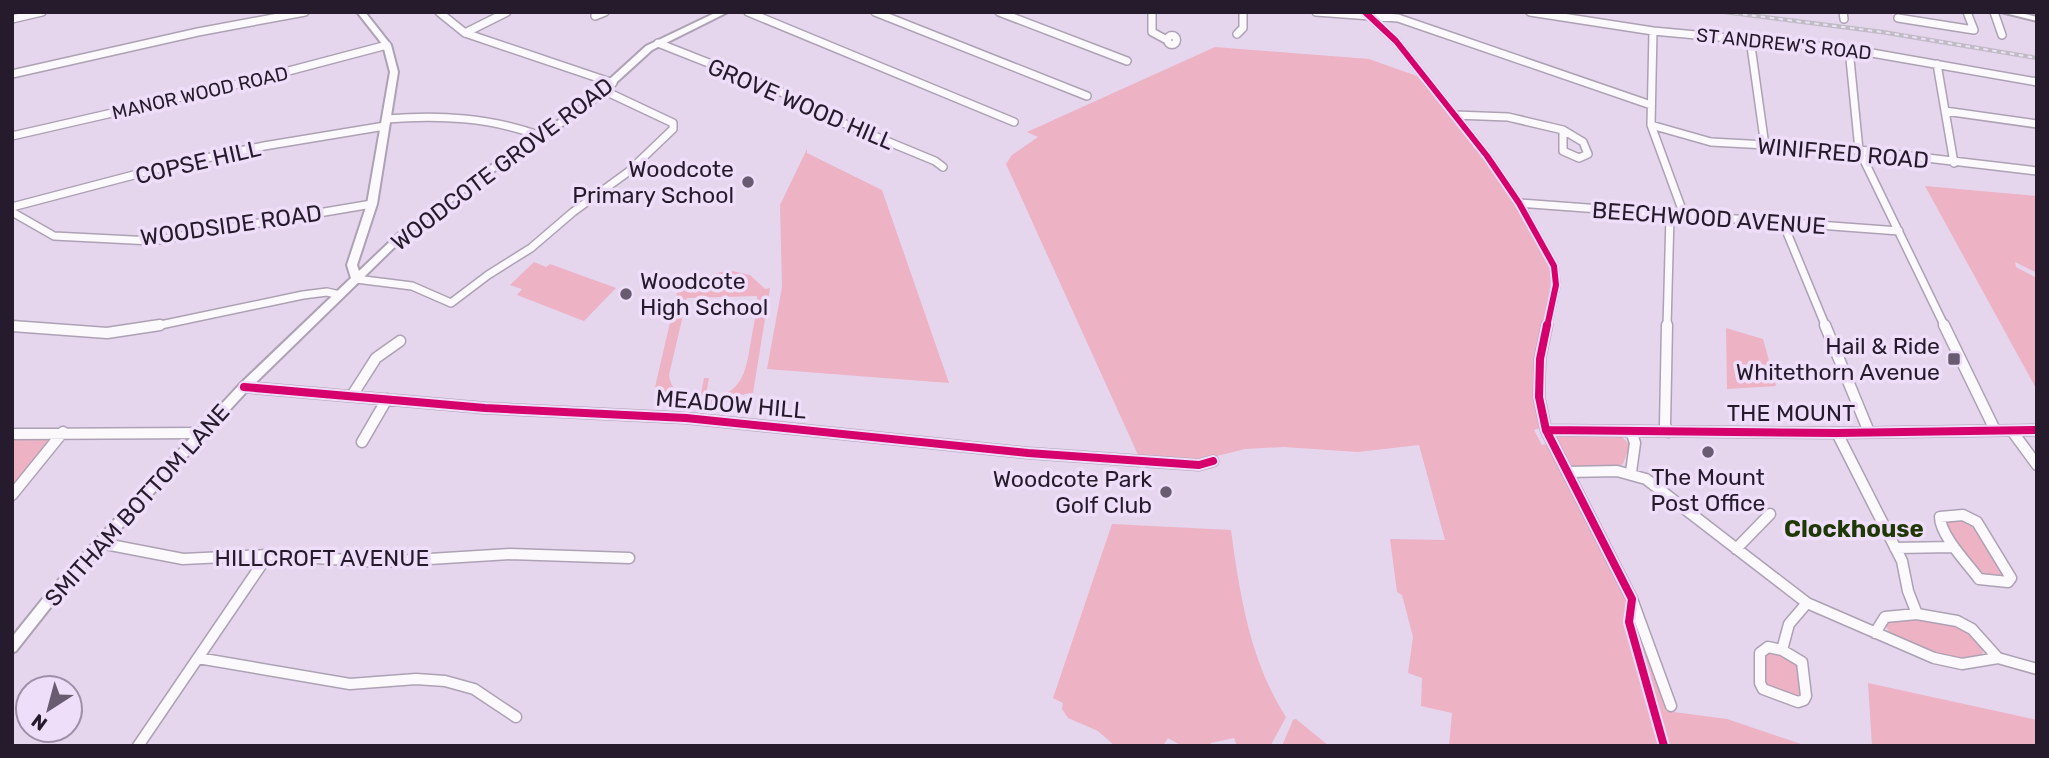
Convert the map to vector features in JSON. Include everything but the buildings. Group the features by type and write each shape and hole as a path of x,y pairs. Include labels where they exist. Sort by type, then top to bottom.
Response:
{"main road":[{"path":"356,279 352,265 372,204 394,72 387,45 361,12"},
{"name":"WOODCOTE GROVE ROAD","path":"356,279 403,234 605,91 641,55 658,43 724,12"},
{"path":"2005,12 2037,19"},
{"name":"SMITHAM BOTTOM LANE","path":"12,647 57,590 244,387 356,279"}],"street":[{"path":"12,19 42,12"},
{"path":"12,74 198,32 305,12"},
{"path":"439,12 465,33 613,83"},
{"path":"465,33 507,12"},
{"path":"593,16 605,12"},
{"path":"748,12 1014,122"},
{"path":"874,12 1087,96"},
{"path":"999,12 1127,61"},
{"path":"1152,12 1152,32 1167,40"},
{"path":"1237,34 1244,28 1243,12"},
{"path":"1316,12 1398,18 1651,105"},
{"name":"ST ANDREW'S ROAD","path":"1530,12 1653,31 1849,49 2037,82"},
{"path":"1898,18 1975,30 1966,12"},
{"path":"1994,12 1996,26 2002,35"},
{"path":"1367,14 1396,41 1455,115 1520,203 1544,243 1557,274 1540,359 1539,397 1546,430 1632,599 1671,706"},
{"path":"1653,31 1651,125 1684,215"},
{"path":"1750,40 1765,146"},
{"name":"GROVE WOOD HILL","path":"658,43 777,90 843,123 935,161 943,167"},
{"name":"MANOR WOOD ROAD","path":"12,136 288,74 387,45"},
{"path":"1849,49 1859,150 1995,430"},
{"path":"1937,64 1954,163"},
{"path":"356,279 412,286 449,303 531,248 573,212 628,172 657,147 675,126 647,109 605,91"},
{"path":"1945,111 2037,124"},
{"path":"1455,115 1471,113 1522,118 1563,130"},
{"path":"386,123 444,115 473,117 495,120 541,136"},
{"name":"COPSE HILL","path":"12,209 192,161 386,123"},
{"name":"WINIFRED ROAD","path":"1651,125 1711,142 1859,150 2037,172"},
{"name":"BEECHWOOD AVENUE","path":"1520,203 1899,231"},
{"name":"WOODSIDE ROAD","path":"12,209 54,236 152,241 372,204"},
{"path":"1668,432 1665,425 1670,216"},
{"path":"1783,223 1870,432"},
{"path":"12,326 107,333 142,329 303,295 327,292 340,295"},
{"path":"353,394 376,358 400,341"},
{"name":"MEADOW HILL","path":"244,387 353,394 485,408 686,418 1028,453 1199,465 1213,461"},
{"path":"362,442 387,399"},
{"name":"THE MOUNT","path":"1546,430 1837,433 2037,430"},
{"path":"1631,431 1635,443 1631,472"},
{"path":"2012,431 2037,465"},
{"path":"12,495 63,432"},
{"path":"12,434 202,433"},
{"path":"1837,433 1895,548 1917,614"},
{"path":"1567,472 1631,472 1646,479 1807,603 1934,658 1962,664 1998,658 2037,669"},
{"path":"1737,550 1770,514"},
{"path":"1940,517 1971,517 1977,522 2011,578 2008,582 1979,579 1954,547 1940,523 1940,517"},
{"name":"HILLCROFT AVENUE","path":"100,543 171,558 268,555 381,562 510,554 629,558"},
{"path":"1895,548 1954,547"},
{"path":"138,746 268,555"},
{"path":"1782,650 1783,634 1790,621 1807,603"},
{"path":"1875,633 1885,617 1917,614 1947,619 1972,629 1998,658"},
{"path":"1762,649 1782,650 1802,662 1804,700 1798,702 1769,693 1760,683 1762,649"},
{"path":"198,658 350,684 416,679 445,681 474,689 516,717"}],"shaded area":[{"name":"Woodcote Park Golf Club","path":"1215,47 1369,59 1417,76 1475,142 1516,204 1552,269 1535,366 1535,406 1540,428 1534,430 1542,445 1548,444 1627,601 1666,711 1727,719 1807,746 1449,746 1452,713 1421,706 1422,678 1408,673 1413,637 1402,595 1397,592 1390,539 1445,540 1419,445 1358,452 1284,447 1245,449 1197,461 1139,457 1006,164 1012,155 1038,137 1027,132"},
{"path":"807,149 807,153 882,190 949,383 767,369 782,287 780,205"},
{"path":"1925,186 2037,196 2037,273 2015,262 2016,267 2037,278 2037,390"},
{"path":"534,262 546,267 550,264 616,288 584,321 517,295 522,289 510,285"},
{"path":"724,272 750,275 765,289 770,288 753,393 704,408 687,407 672,400 660,387 655,387 679,284","holes":["757,296 748,358 742,378 736,385 719,397 705,400 709,378 704,378 700,400 689,398 675,390 669,375 687,298"]},
{"path":"1726,328 1763,339 1776,386 1727,389"},
{"path":"43,435 52,439 12,489 12,437"},
{"path":"1555,436 1622,437 1630,445 1623,464 1617,467 1570,467"},
{"path":"1963,517 1976,524 2006,573 2005,579 1979,577 1943,523 1944,519"},
{"path":"1112,524 1231,530 1238,579 1255,651 1263,673 1286,717 1271,745 1237,746 1234,738 1211,743 1210,746 1182,746 1168,738 1163,746 1115,746 1098,731 1068,718 1062,709 1063,703 1053,698"},
{"path":"1919,618 1962,630 1984,649 1982,655 1962,658 1929,652 1896,638 1885,624 1889,621"},
{"path":"1770,650 1800,663 1801,698 1771,691 1763,682 1764,652"},
{"path":"1868,683 2037,720 2037,746 1872,746"},
{"path":"1296,719 1329,746 1282,746 1293,720"}],"railway":[{"path":"1725,12 1882,32 2037,58"}],"cycle path":[{"path":"1365,12 1396,41 1487,156 1519,203 1554,266 1556,285 1540,359 1539,397 1546,430 1632,599 1629,622 1664,746"},
{"path":"244,387 485,408 686,418 1028,453 1199,465 1213,461"},
{"path":"1546,430 1837,433 2037,430"}],"place":[{"name":"Woodcote Primary School","path":"748,182"},
{"name":"Woodcote High School","path":"626,294"},
{"name":"Hail & Ride Whitethorn Avenue","path":"1954,359"},
{"name":"The Mount Post Office","path":"1708,452"},
{"name":"Woodcote Park Golf Club","path":"1166,492"}],"district":[{"name":"Clockhouse","path":"1854,529"}]}
